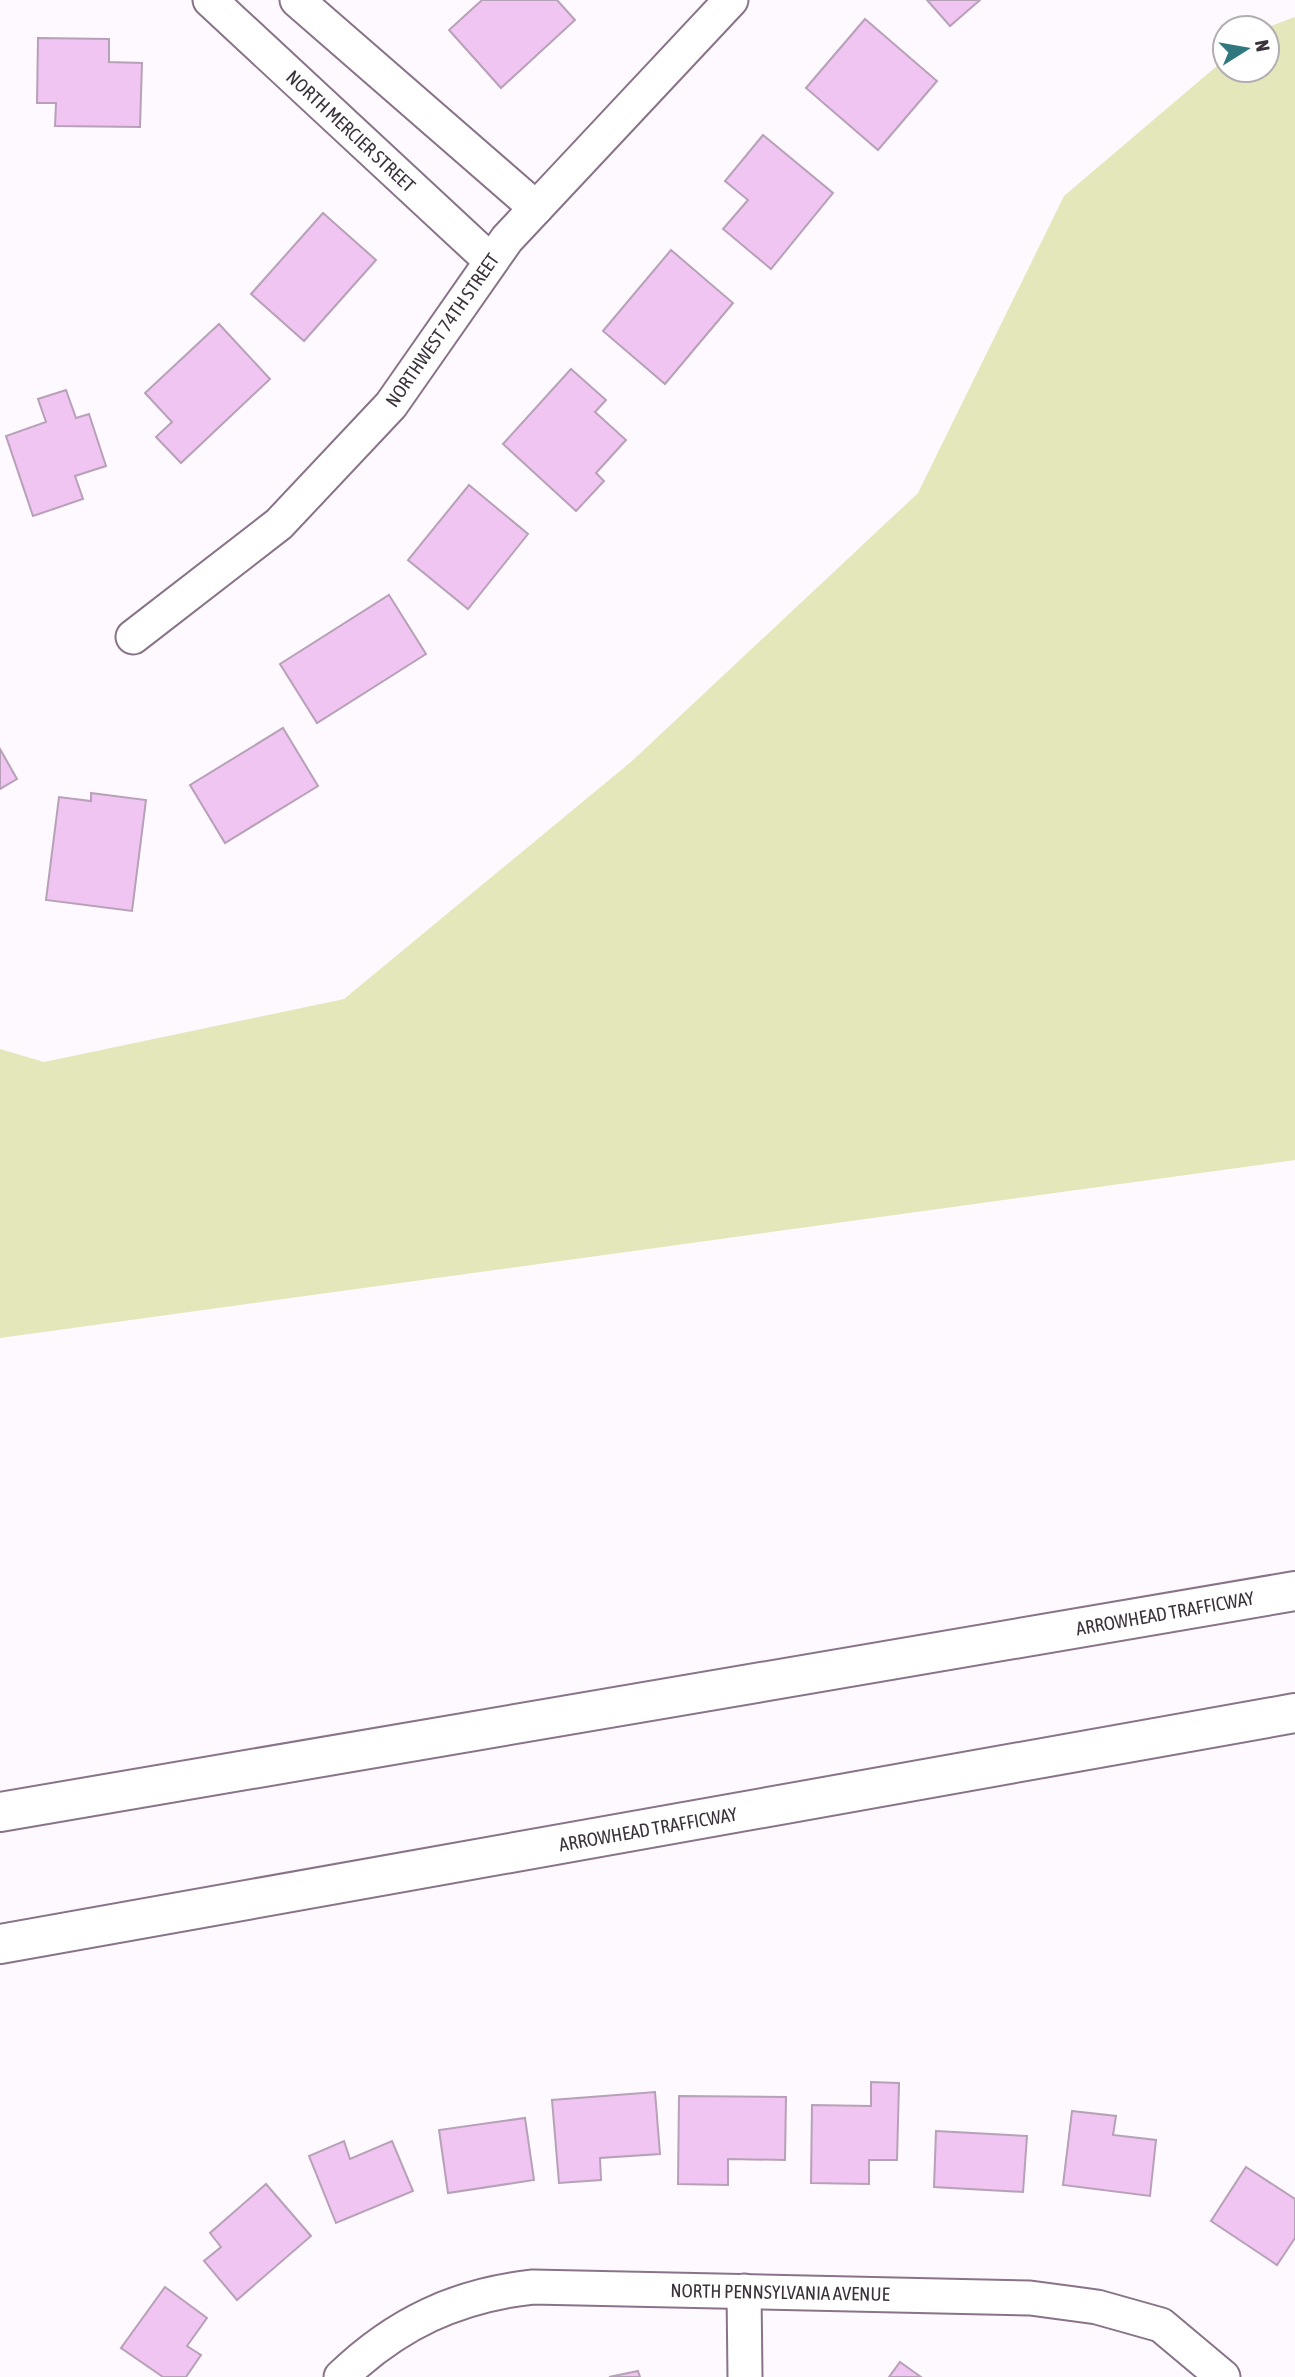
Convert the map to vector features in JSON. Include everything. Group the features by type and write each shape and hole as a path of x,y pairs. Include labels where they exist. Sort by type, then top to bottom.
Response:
{"highway":[{"name":"ARROWHEAD TRAFFICWAY","path":"0,1812 1295,1591"},
{"name":"ARROWHEAD TRAFFICWAY","path":"0,1944 1295,1713"}],"street":[{"name":"NORTH MERCIER STREET","path":"210,0 491,261"},
{"path":"297,0 536,208"},
{"name":"NORTHWEST 74TH STREET","path":"133,636 279,524 391,405 507,239 731,0"},
{"name":"NORTH PENNSYLVANIA AVENUE","path":"341,2377 363,2356 406,2325 455,2303 507,2290 534,2287 1030,2298 1097,2307 1161,2325 1223,2377"},
{"path":"744,2291 745,2377"}],"green space":[{"path":"1295,17 1295,1160 0,1338 0,1049 44,1062 344,999 632,761 918,493 1064,196 1211,71 1211,84 1281,84 1281,22"}],"building":[{"path":"482,0 557,0 575,20 501,88 449,30"},
{"path":"927,0 980,0 950,26"},
{"path":"865,19 937,81 878,150 806,88"},
{"path":"38,38 109,39 109,62 142,63 140,127 55,126 56,103 37,103"},
{"path":"763,135 833,193 771,269 723,229 748,200 725,181"},
{"path":"323,213 376,260 304,341 251,294"},
{"path":"671,250 733,303 665,384 603,331"},
{"path":"219,324 270,379 181,463 156,437 172,422 145,393"},
{"path":"571,369 606,400 595,412 626,440 596,473 604,481 576,511 503,444"},
{"path":"66,390 76,418 89,414 106,466 75,476 83,499 33,516 6,436 46,422 38,399"},
{"path":"469,485 528,534 468,609 408,560"},
{"path":"389,595 426,654 317,723 280,664"},
{"path":"283,728 318,786 225,843 190,785"},
{"path":"0,749 17,779 0,789"},
{"path":"91,793 146,800 132,911 46,900 59,797 91,801"},
{"path":"871,2082 899,2083 897,2160 869,2160 869,2184 811,2183 812,2105 871,2106"},
{"path":"655,2092 660,2154 600,2158 601,2180 559,2183 552,2100"},
{"path":"679,2096 786,2097 785,2160 728,2159 728,2185 678,2184"},
{"path":"1072,2111 1116,2116 1113,2135 1156,2140 1150,2196 1063,2185"},
{"path":"525,2118 534,2180 448,2193 439,2130"},
{"path":"936,2131 1027,2136 1023,2192 934,2187"},
{"path":"344,2141 350,2159 392,2141 413,2191 336,2223 309,2156"},
{"path":"1246,2167 1295,2199 1295,2238 1277,2265 1211,2221"},
{"path":"266,2184 311,2236 237,2300 204,2261 221,2247 210,2233"},
{"path":"165,2287 207,2318 187,2346 201,2355 186,2377 163,2377 121,2348"},
{"path":"900,2362 921,2377 889,2377"},
{"path":"638,2371 640,2377 609,2377"}]}
